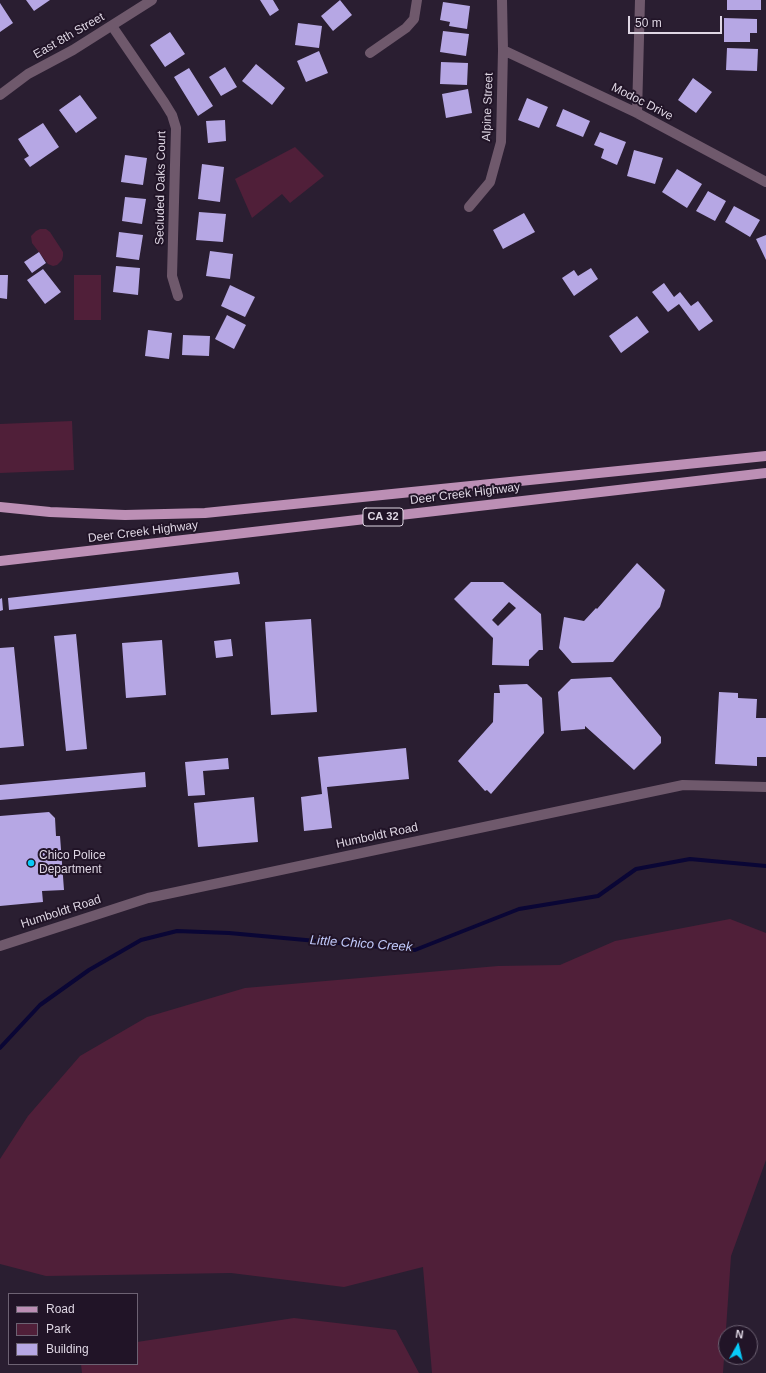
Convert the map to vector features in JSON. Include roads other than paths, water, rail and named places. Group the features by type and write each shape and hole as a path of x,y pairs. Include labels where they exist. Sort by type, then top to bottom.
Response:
{"main road":[{"name":"Deer Creek Highway","path":"0,507 50,512 117,515 205,513 766,456"},
{"name":"Deer Creek Highway","path":"0,561 766,473"}],"street":[{"name":"East 8th Street","path":"0,95 28,74 73,50 152,0"},
{"path":"370,53 406,28 414,19 417,0"},
{"name":"Alpine Street","path":"469,207 490,182 501,142 503,50 502,0"},
{"path":"637,113 640,0"},
{"name":"Secluded Oaks Court","path":"112,26 164,102 172,115 176,128 172,276 178,296"},
{"name":"Modoc Drive","path":"503,50 637,113 766,182"},
{"name":"Humboldt Road","path":"0,946 148,898 675,786 766,787"}],"waterway":[{"name":"Little Chico Creek","path":"0,1048 40,1005 89,970 141,940 177,931 229,933 415,950 519,909 598,896 636,869 690,859 766,866"}],"place":[{"name":"Chico Police Department","path":"31,863"}]}
